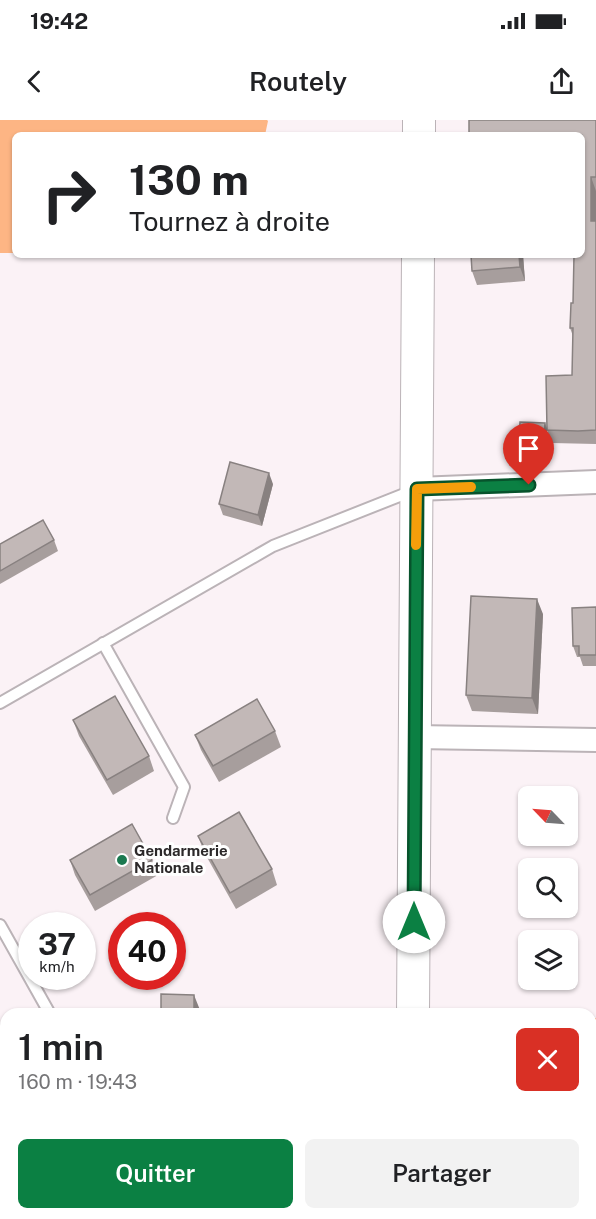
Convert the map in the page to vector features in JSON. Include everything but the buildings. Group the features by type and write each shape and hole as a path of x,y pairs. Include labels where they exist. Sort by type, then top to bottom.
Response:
{"street":[{"path":"413,1008 418,258"},
{"path":"417,489 596,482"},
{"path":"415,738 596,740"}],"lane":[{"path":"0,703 273,546 417,489"},
{"path":"103,643 184,787 172,818"},
{"path":"0,925 47,1008"}],"shaded area":[{"path":"0,120 268,121 266,132 12,132 12,253 0,253"}],"slow traffic":[{"path":"416,545 417,489 471,487"}],"place":[{"name":"Gendarmerie Nationale","path":"122,860"}],"route":[{"path":"414,922 417,489 529,485"}]}
